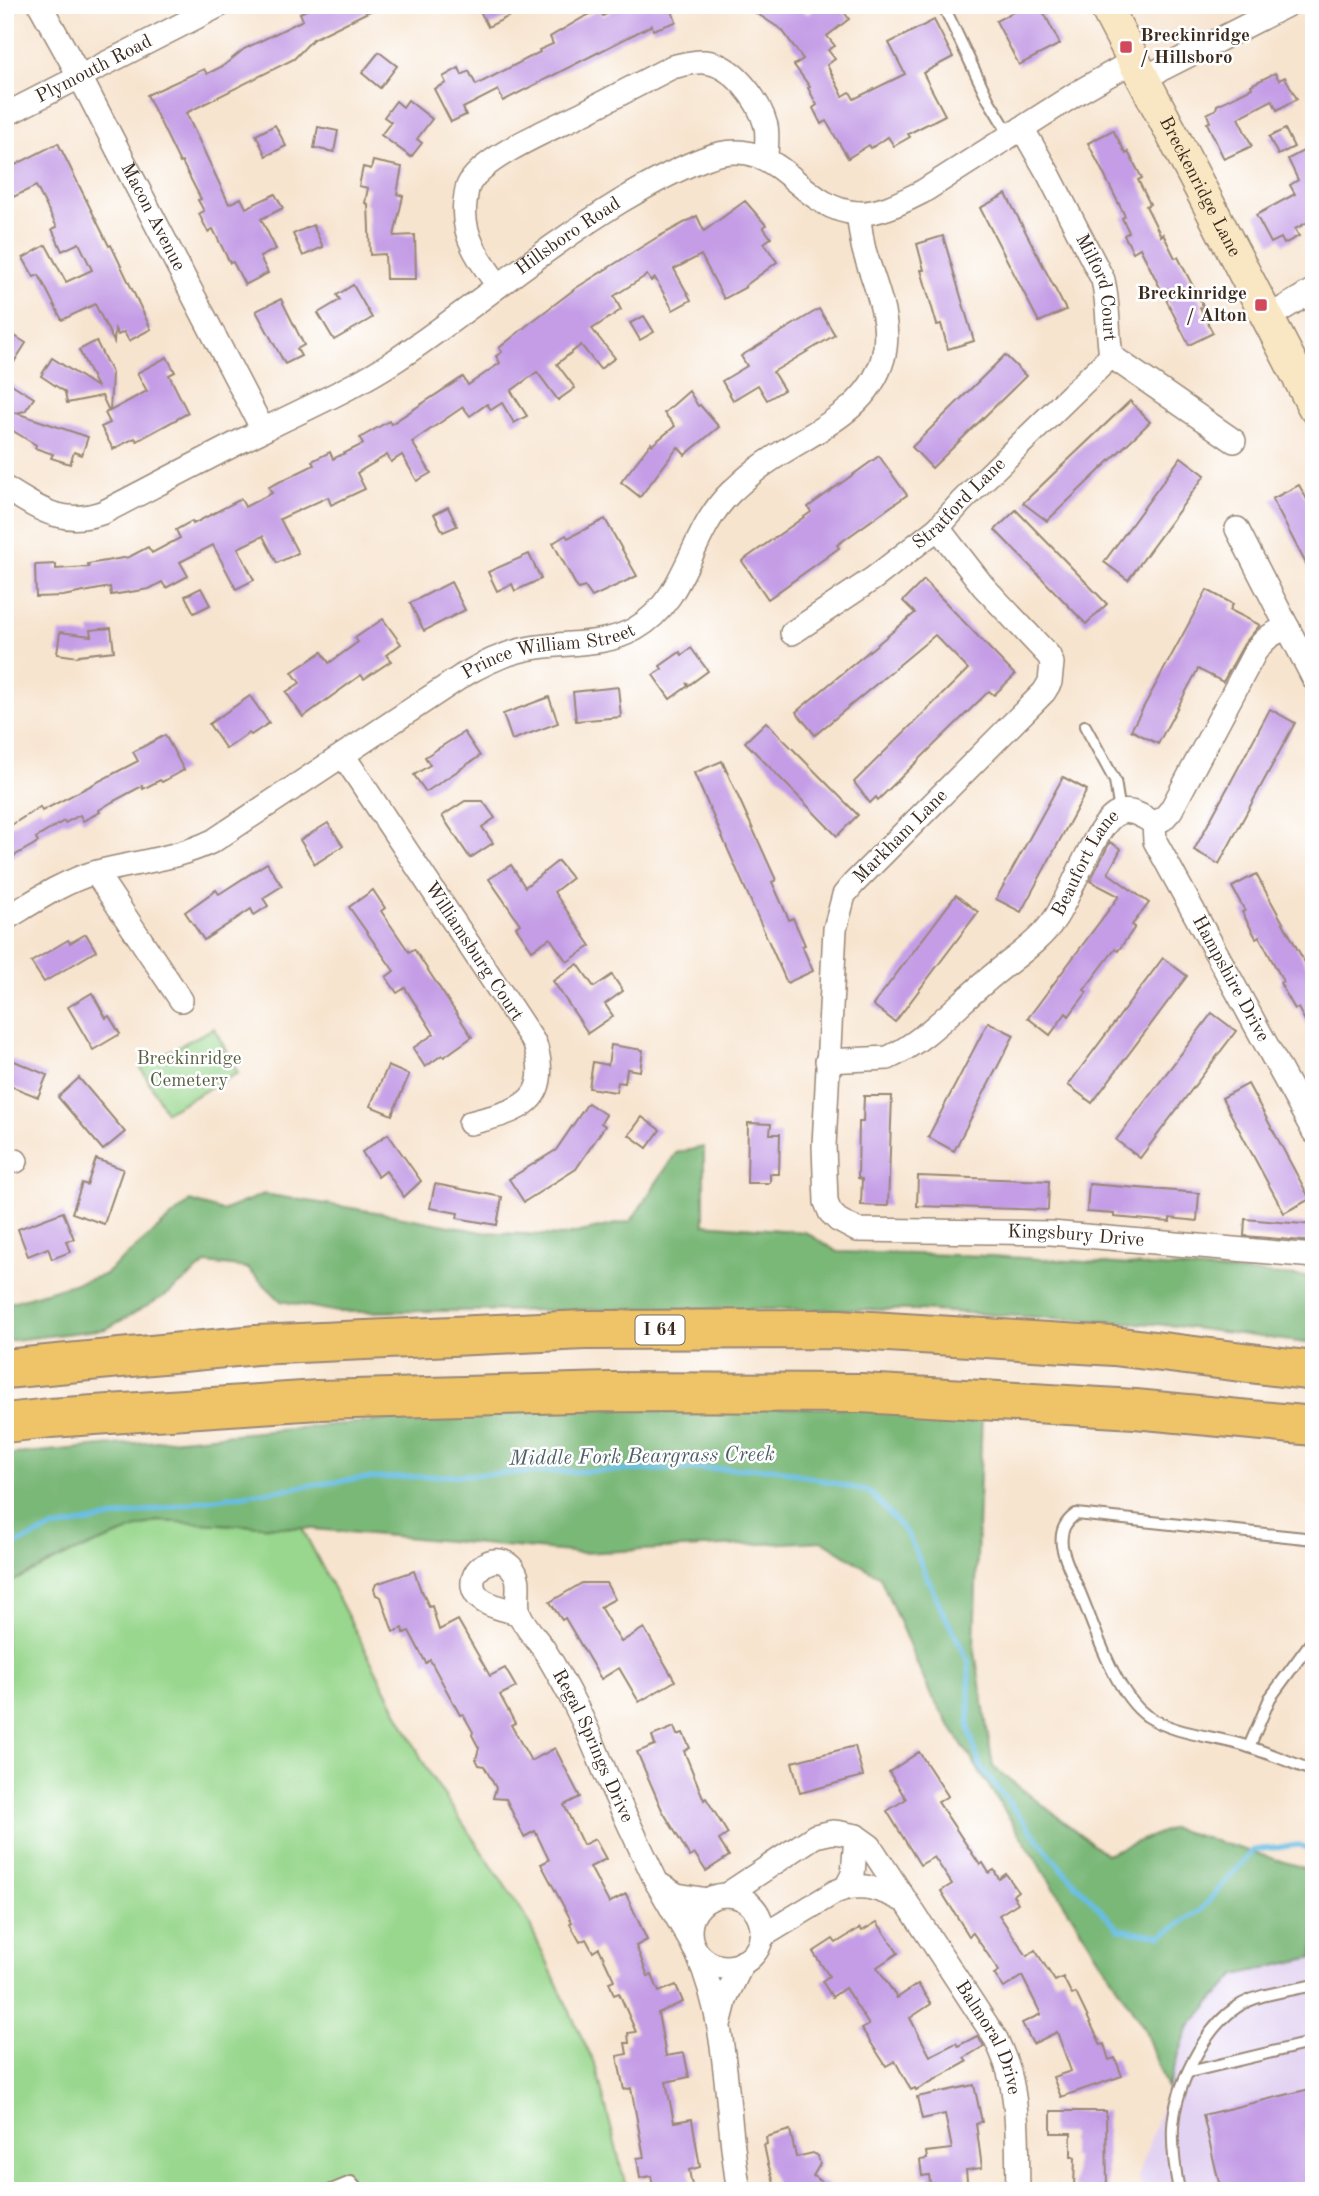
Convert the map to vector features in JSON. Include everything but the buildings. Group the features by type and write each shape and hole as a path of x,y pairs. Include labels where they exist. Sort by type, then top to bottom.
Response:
{"highway":[{"name":"I 64","path":"5,1369 270,1344 585,1330 839,1329 1114,1346 1314,1371"},
{"path":"5,1423 318,1400 624,1392 861,1393 1135,1409 1314,1426"}],"main road":[{"name":"Breckenridge Lane","path":"1105,5 1314,407"}],"street":[{"name":"Macon Avenue","path":"40,5 263,430"},
{"name":"Plymouth Road","path":"5,116 220,5"},
{"path":"858,213 896,205 922,192 1077,93 1138,70 1287,5"},
{"path":"498,285 478,259 467,232 464,209 467,188 476,174 500,156 534,137 672,67 706,62 720,66 738,79 750,93 766,127 766,159"},
{"name":"Milford Court","path":"1016,133 1049,175 1102,280 1107,298 1111,356 1234,441"},
{"name":"Hillsboro Road","path":"5,488 48,514 70,519 96,515 347,389 393,362 451,322 581,226 639,191 709,156 747,152 766,159 826,202 841,210 858,213"},
{"name":"Prince William Street","path":"5,919 55,889 96,873 168,858 212,841 486,662 526,649 607,640 637,628 666,603 679,583 705,524 722,501 760,467 838,417 861,397 879,370 886,342 884,316 863,246 858,213"},
{"path":"1267,318 1314,290"},
{"name":"Stratford Lane","path":"792,633 874,578 938,528 961,502 1111,356"},
{"name":"Markham Lane","path":"838,1220 830,1212 826,1202 824,1146 835,929 844,895 1019,719 1050,682 1052,663 1049,656 983,586 938,528"},
{"path":"1237,529 1314,679"},
{"name":"Beaufort Lane","path":"827,1061 888,1058 897,1054 936,1026 986,980 1030,945 1055,918 1099,834 1112,816 1120,812 1138,814 1154,823 1163,819 1171,810 1264,640 1288,628"},
{"name":"Williamsburg Court","path":"343,755 535,1044 540,1060 540,1073 537,1086 528,1102 505,1114 470,1123"},
{"name":"Hampshire Drive","path":"1154,823 1155,841 1314,1132"},
{"path":"96,873 181,1000"},
{"name":"Kingsbury Drive","path":"838,1220 857,1230 1051,1233 1314,1256"},
{"name":"Regal Springs Drive","path":"519,1614 545,1651 573,1701 657,1884 706,1972 719,2021 732,2153 739,2191"},
{"path":"657,1884 677,1895 692,1899 717,1897 738,1897 749,1903 757,1913 761,1925 757,1949 749,1959 726,1967 709,1964 694,1948 690,1927 696,1910 717,1897 815,1836 833,1832 856,1836 853,1874 847,1886"},
{"name":"Balmoral Drive","path":"856,1836 870,1846 996,2039 1012,2081 1016,2112 1018,2191"},
{"path":"761,1937 847,1886 867,1886 906,1902"},
{"name":"Regal Springs Drive","path":"719,2021 726,1997 743,1962"}],"lane":[{"path":"943,5 988,99 1016,133"},
{"path":"1085,726 1115,780 1120,812"},
{"path":"1314,1539 1076,1514 1066,1521 1062,1545 1114,1672 1130,1699 1146,1715 1166,1725 1248,1747 1314,1772"},
{"path":"1248,1747 1270,1698 1314,1638"},
{"path":"1179,2191 1173,2126 1178,2097 1205,2040 1218,2023 1250,1999 1314,1985"},
{"path":"1189,2072 1314,2042"},
{"path":"329,2191 351,2182 359,2191"}],"shaded area":[{"path":"1314,1957 1314,2191 1143,2191 1138,2176 1188,2028 1236,1975"}],"green space":[{"name":"Breckinridge Cemetery","path":"214,1028 238,1073 166,1112 140,1066"},
{"path":"704,1147 704,1224 805,1232 838,1252 992,1256 1314,1277 1314,1344 1169,1325 917,1310 338,1312 281,1301 247,1268 207,1263 168,1294 106,1329 5,1341 5,1304 104,1275 190,1201 222,1211 264,1194 482,1232 562,1236 631,1221 676,1153"},
{"path":"519,1408 904,1408 982,1414 974,1645 993,1767 1106,1854 1172,1828 1314,1871 1314,1957 1236,1975 1188,2028 1167,2089 1144,2028 931,1696 880,1577 823,1541 581,1553 302,1528 156,1521 67,1555 5,1585 5,1455"},
{"path":"156,1521 302,1528 429,1773 526,1917 596,2068 627,2191 5,2191 5,1585 67,1555"}],"waterway":[{"name":"Middle Fork Beargrass Creek","path":"5,1549 51,1529 202,1501 356,1479 541,1472 773,1468 870,1492 908,1535 969,1662 969,1729 980,1766 1061,1868 1119,1929 1161,1936 1200,1911 1253,1850 1300,1845 1314,1851"}],"place":[{"name":"Breckinridge / Hillsboro","path":"1126,47"},
{"name":"Breckinridge / Alton","path":"1261,305"}]}
